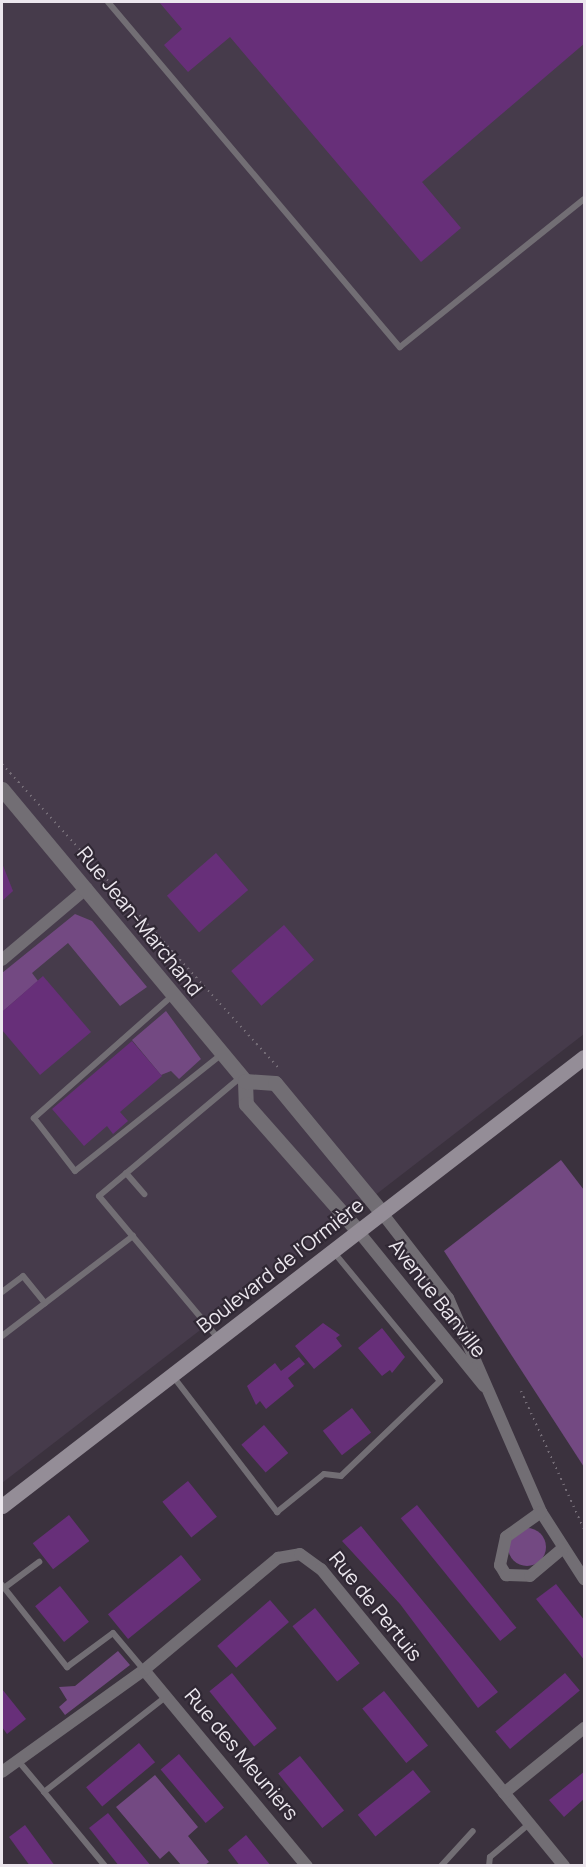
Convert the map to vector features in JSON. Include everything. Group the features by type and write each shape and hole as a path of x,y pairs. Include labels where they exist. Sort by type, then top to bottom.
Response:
{"main road":[{"name":"Boulevard de l'Ormière","path":"2,1506 585,1057"}],"street":[{"name":"Rue Jean-Marchand","path":"2,789 87,888 243,1079 246,1104 358,1231"},
{"path":"2,960 87,888"},
{"path":"243,1079 275,1083 382,1213"},
{"name":"Avenue Banville","path":"382,1213 448,1298 472,1343 487,1389 541,1512 562,1549 585,1579"},
{"name":"Avenue Banville","path":"358,1231 487,1389"},
{"path":"541,1512 506,1537 500,1565 506,1575 530,1576 562,1549"},
{"name":"Rue de Pertuis","path":"2,1772 20,1763 144,1670 278,1558 300,1554 317,1564 564,1866"},
{"name":"Rue des Meuniers","path":"144,1670 168,1696 307,1866"},
{"path":"504,1793 585,1728"}],"lane":[{"path":"108,2 400,347 585,199"},
{"path":"173,995 34,1118 75,1171 222,1054"},
{"path":"218,1339 99,1196 243,1079"},
{"path":"126,1173 144,1194"},
{"path":"2,1336 133,1236"},
{"path":"172,1375 277,1512 324,1474 341,1476 440,1381 333,1250"},
{"path":"2,1292 23,1276 45,1303"},
{"path":"39,1562 3,1586 67,1667 113,1633 144,1670"},
{"path":"44,1792 168,1696"},
{"path":"20,1763 105,1866"},
{"path":"489,1866 490,1857 530,1824"},
{"path":"441,1866 473,1831"}],"path":[{"path":"2,764 286,1077"},
{"path":"521,1391 585,1529"}],"shaded area":[{"path":"2,2 584,2 584,1034 2,1483"},
{"path":"75,914 92,921 147,987 120,1006 68,943 32,973 38,981 2,1012 2,973"},
{"path":"166,1011 201,1059 179,1079 171,1071 161,1075 132,1040"},
{"path":"561,1160 584,1190 584,1467 444,1251"},
{"path":"527,1528 541,1533 546,1547 541,1561 527,1566 513,1561 508,1547 513,1533"},
{"path":"118,1651 130,1665 65,1715 59,1707 67,1700 59,1687 75,1686"},
{"path":"155,1775 198,1827 188,1836 209,1862 205,1865 181,1865 169,1851 160,1859 116,1807"}],"building":[{"path":"159,2 585,2 585,43 422,182 461,228 421,262 230,37 188,72 164,45 182,29"},
{"path":"216,853 248,890 199,933 167,896"},
{"path":"2,863 13,891 2,901"},
{"path":"284,925 314,960 261,1006 231,971"},
{"path":"43,976 91,1032 40,1075 2,1030 2,1012"},
{"path":"132,1041 162,1076 120,1112 128,1121 113,1134 107,1126 84,1146 52,1109"},
{"path":"323,1323 340,1335 336,1338 342,1346 314,1369 295,1346"},
{"path":"382,1328 405,1357 392,1373 390,1370 382,1376 358,1348"},
{"path":"299,1357 305,1364 288,1378 294,1386 266,1409 260,1401 256,1405 247,1386 275,1363 281,1371"},
{"path":"352,1408 371,1432 342,1455 323,1431"},
{"path":"264,1425 288,1453 266,1473 241,1445"},
{"path":"188,1481 217,1517 191,1538 162,1502"},
{"path":"417,1505 516,1628 500,1641 401,1518"},
{"path":"69,1515 89,1541 53,1569 33,1543"},
{"path":"361,1526 498,1692 478,1708 400,1604 342,1541"},
{"path":"181,1555 201,1580 128,1639 108,1614"},
{"path":"556,1584 585,1621 585,1661 536,1599"},
{"path":"60,1586 89,1622 64,1642 35,1606"},
{"path":"270,1600 289,1622 236,1668 217,1646"},
{"path":"315,1608 360,1663 337,1681 292,1626"},
{"path":"232,1673 277,1728 254,1746 209,1691"},
{"path":"565,1673 580,1691 510,1749 495,1731"},
{"path":"2,1689 26,1719 7,1734 2,1727"},
{"path":"384,1691 428,1745 406,1763 362,1709"},
{"path":"139,1743 155,1762 102,1807 86,1787"},
{"path":"179,1754 224,1808 206,1823 161,1769"},
{"path":"300,1756 344,1810 322,1828 278,1774"},
{"path":"413,1770 431,1792 375,1836 358,1815"},
{"path":"585,1771 585,1798 564,1817 549,1800"},
{"path":"108,1813 151,1866 119,1866 89,1828"},
{"path":"25,1825 55,1866 30,1866 9,1837"},
{"path":"246,1835 271,1866 240,1866 228,1850"}]}
